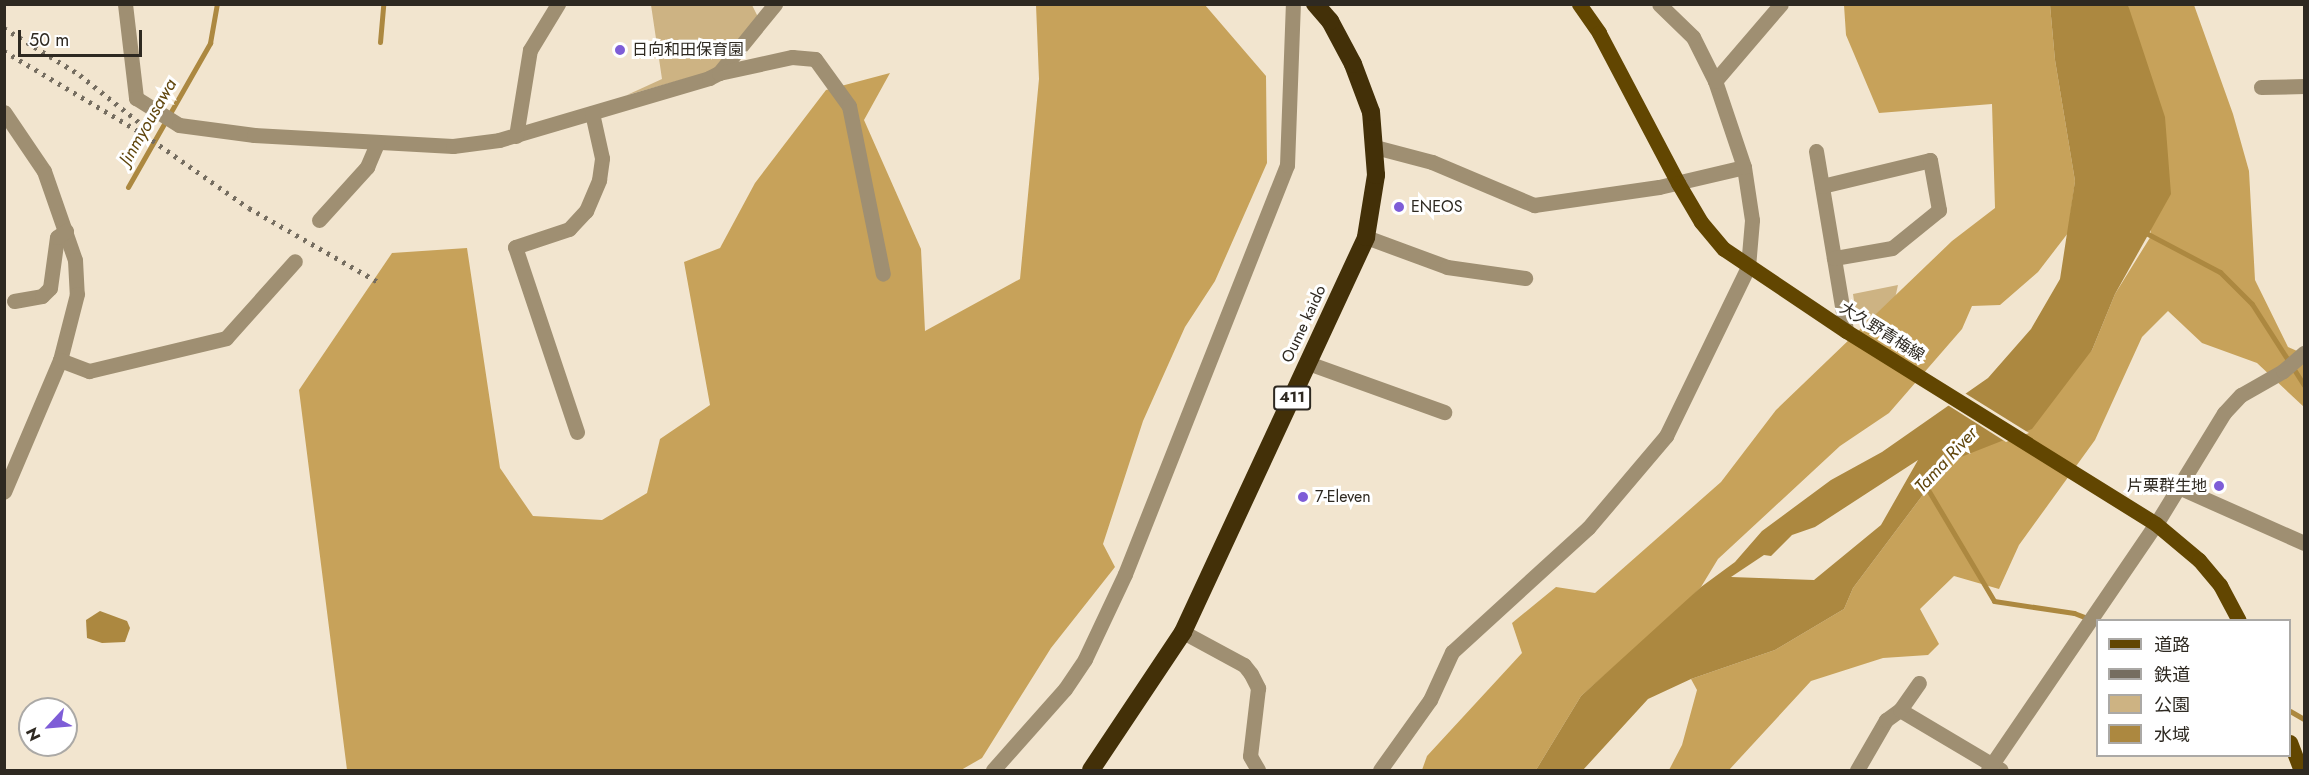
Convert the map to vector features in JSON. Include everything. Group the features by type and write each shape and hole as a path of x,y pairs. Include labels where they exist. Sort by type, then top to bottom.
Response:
{"highway":[{"name":"Oume kaido","path":"1090,771 1183,632 1366,237 1376,175 1371,112 1353,64 1330,21 1315,4"}],"main road":[{"name":"大久野青梅線","path":"1579,4 1599,33 1701,222 1724,249 1853,335 2066,470 2156,524 2199,560 2220,585 2238,619"},
{"path":"2291,747 2301,771"}],"street":[{"path":"125,4 132,84 136,98 179,125 254,135 453,146 516,136 687,86 719,73 792,57 815,59 849,106 883,274"},
{"path":"516,136 530,50 558,4"},
{"path":"719,73 775,4"},
{"path":"1380,771 1430,700 1452,652 1588,528 1666,436 1748,267 1752,220 1744,167 1715,81 1693,37 1659,4"},
{"path":"1715,81 1782,4"},
{"path":"993,771 1065,689 1084,659 1125,574 1287,165 1292,5"},
{"path":"2260,87 2304,86"},
{"path":"4,112 44,171 75,260 77,294 60,360 4,492"},
{"path":"577,432 515,248 569,229 586,210 599,180 602,159 592,113"},
{"path":"319,220 367,167 377,143"},
{"path":"1375,147 1432,162 1534,205 1678,183 1744,167"},
{"path":"1816,151 1834,258 1853,335"},
{"path":"1822,186 1930,160 1939,210 1892,248 1834,258"},
{"path":"14,302 42,296 50,288 57,237 66,231"},
{"path":"1366,237 1447,267 1525,278"},
{"path":"60,360 89,371 226,338 295,261"},
{"path":"1900,710 1994,769 2156,524 2176,486 2224,413 2241,395 2283,371 2304,353"},
{"path":"1308,363 1444,412"},
{"path":"2176,486 2304,543"},
{"path":"1183,632 1244,665 1251,674 1258,688 1250,756 1258,771"},
{"path":"1857,771 1886,720 1900,710 1919,682"}],"green space":[{"path":"651,5 752,5 758,17 713,71 627,95 662,79"},
{"path":"1898,285 1894,303 1868,331 1857,321 1853,294"}],"shaded area":[{"path":"1036,5 1205,5 1266,76 1267,163 1215,281 1185,327 1143,421 1103,544 1115,567 1051,648 982,758 961,770 347,770 299,390 392,253 467,248 500,468 533,516 602,520 647,493 660,439 710,405 684,262 720,248 755,183 826,90 890,73 864,120 921,249 925,331 1020,279 1039,79"},
{"path":"1844,5 2050,5 2055,60 2075,181 2068,233 2038,272 2000,305 1972,306 1962,329 1889,413 1840,446 1718,559 1701,587 1675,613 1581,696 1536,770 1422,770 1427,756 1522,653 1512,623 1556,587 1595,593 1721,482 1776,410 1952,241 1995,208 1992,104 1879,113 1846,35"},
{"path":"2128,5 2194,5 2233,114 2249,171 2255,280 2288,347 2304,354 2304,407 2257,363 2202,343 2168,311 2142,337 2095,440 2019,545 1999,589 1954,576 1920,609 1939,644 1928,655 1883,658 1811,681 1729,770 1669,770 1682,745 1697,690 1691,679 1775,650 1844,609 1853,588 1940,472 2092,350 2115,294 2151,236"}],"water":[{"name":"Tama River","path":"2050,5 2128,5 2165,117 2171,194 2115,294 2092,350 2032,429 1961,457 1940,472 1853,588 1844,609 1775,650 1691,679 1648,699 1583,770 1536,770 1581,696 1701,587 1735,562 1762,531 1831,480 1882,452 1988,378 2031,329 2060,279 2075,181 2055,60","holes":["1918,460 1881,525 1814,580 1731,577 1764,555 1771,556 1792,535 1815,527"]},
{"path":"100,611 127,621 130,628 125,642 102,643 87,638 86,620"}],"pier":[{"path":"1963,392 2029,433 2006,442 1946,404"}],"waterway":[{"name":"Jinmyousawa","path":"128,187 210,43 217,4"},
{"path":"380,42 383,4"},
{"path":"2146,233 2220,272 2252,304 2304,385"},
{"name":"Tama River","path":"1924,483 1994,601 2074,613 2090,619"},
{"path":"2291,712 2304,719"}],"railway":[{"path":"4,28 80,75 149,130"},
{"path":"4,51 145,135 249,208 378,282"}],"place":[{"name":"日向和田保育園","path":"620,50"},
{"name":"ENEOS","path":"1399,207"},
{"name":"片栗群生地","path":"2219,486"},
{"name":"7-Eleven","path":"1303,497"}]}
